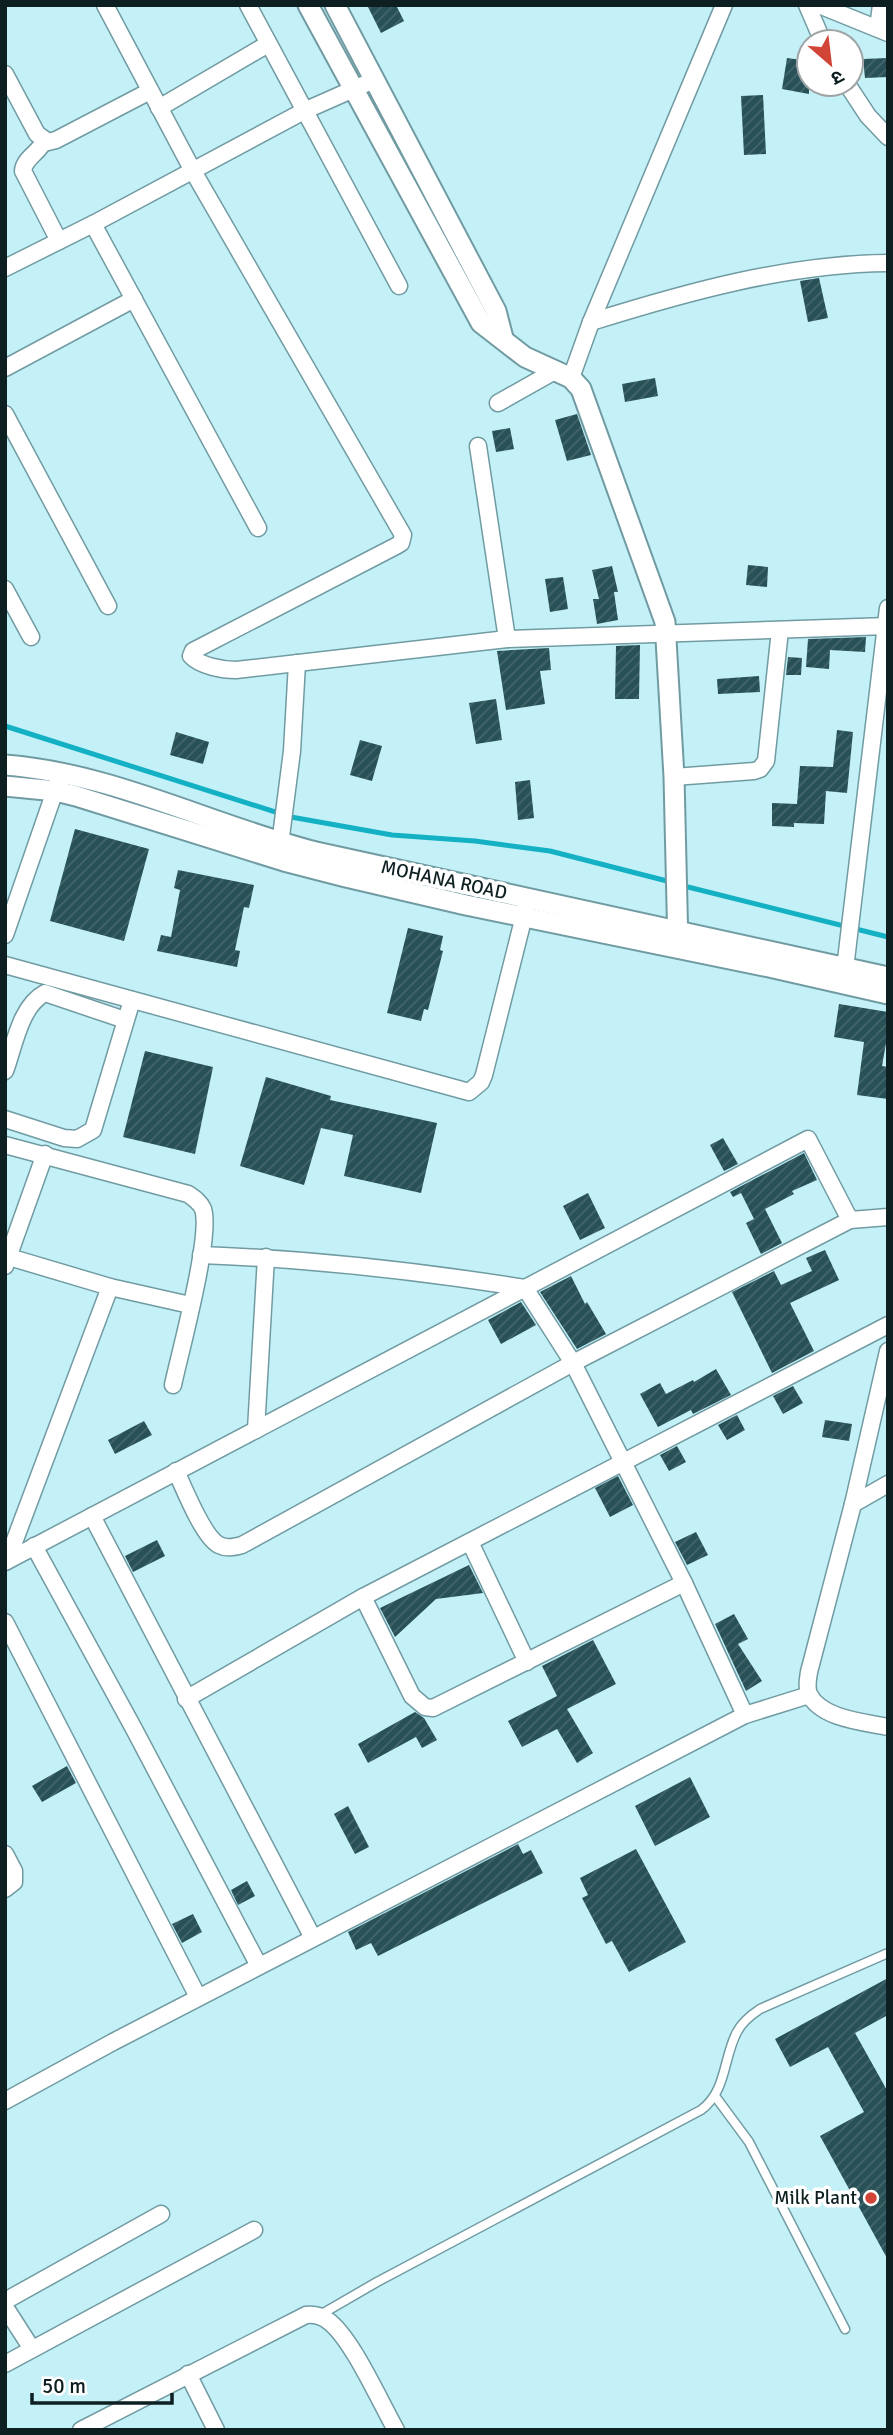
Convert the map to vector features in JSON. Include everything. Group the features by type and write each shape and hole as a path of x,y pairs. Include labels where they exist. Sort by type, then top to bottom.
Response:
{"street":[{"path":"105,5 193,171 403,535 401,543 396,546 190,653 195,661 229,670 507,639 887,626"},
{"path":"248,5 398,286"},
{"path":"308,5 481,323 525,357 562,375 581,389 661,605 667,632 678,939"},
{"path":"335,5 496,311 503,338"},
{"path":"498,403 562,375 592,323 724,5"},
{"path":"807,5 817,28"},
{"path":"819,5 883,30 881,5"},
{"path":"159,108 268,44"},
{"path":"5,74 37,134 44,141 56,140 150,91"},
{"path":"5,268 304,111 374,80"},
{"path":"856,98 868,116 888,137"},
{"path":"44,141 39,151 26,162 23,171 60,241"},
{"path":"93,224 258,528"},
{"path":"592,323 698,291 818,267 888,263"},
{"path":"5,368 134,299"},
{"path":"5,414 108,606"},
{"path":"478,446 507,639"},
{"path":"5,589 31,636"},
{"path":"844,975 888,608"},
{"path":"674,778 754,771 763,766 780,629"},
{"path":"280,842 292,751 297,663"},
{"name":"MOHANA ROAD","path":"5,765 59,782"},
{"path":"5,935 59,782"},
{"name":"MOHANA ROAD","path":"5,786 59,782 120,789 280,842 526,908 844,975 888,977"},
{"path":"5,965 469,1092 481,1082 484,1075 526,908"},
{"name":"MOHANA ROAD","path":"844,975 888,994"},
{"path":"5,1071 25,1015 38,996 45,993 125,1020"},
{"path":"5,1119 65,1138 77,1139 93,1130 132,1000"},
{"path":"6,1561 808,1139 850,1220"},
{"path":"5,1146 45,1154 188,1194 204,1211 201,1255 173,1385"},
{"path":"45,1154 7,1262 190,1305"},
{"path":"176,1471 209,1536 218,1545 231,1548 242,1545 573,1363 850,1220 888,1217"},
{"path":"201,1255 266,1257 354,1265 525,1288 573,1363 684,1583 746,1715"},
{"path":"256,1430 266,1257"},
{"path":"6,1561 110,1287"},
{"path":"186,1699 363,1597 888,1325"},
{"path":"888,1351 807,1685 809,1695 826,1710 888,1727"},
{"path":"853,1504 888,1483"},
{"path":"92,1516 313,1938"},
{"path":"470,1542 527,1662"},
{"path":"34,1546 141,1741 259,1966"},
{"path":"363,1597 412,1696 425,1707 441,1705 684,1583"},
{"path":"5,1622 198,1997"},
{"path":"5,2101 198,1997 746,1715 809,1695"},
{"path":"5,1854 15,1877 14,1882 5,1889"},
{"path":"5,2301 161,2214"},
{"path":"5,2364 254,2230"},
{"path":"5,2307 32,2349"},
{"path":"81,2430 306,2315 326,2319 341,2334 396,2430"},
{"path":"188,2374 216,2430"}],"lane":[{"path":"318,2316 376,2282 701,2110 712,2102 715,2096 737,2031 747,2018 760,2008 888,1953"},
{"path":"715,2096 749,2142 845,2329"}],"building":[{"path":"367,5 396,5 404,21 381,33"},
{"path":"787,58 795,59 795,91 782,89"},
{"path":"888,58 888,77 865,78 865,59"},
{"path":"763,95 766,154 744,155 741,96"},
{"path":"819,278 828,318 808,322 800,281"},
{"path":"655,378 658,396 625,402 622,384"},
{"path":"577,414 591,455 567,461 555,420"},
{"path":"510,428 514,449 496,452 492,431"},
{"path":"748,565 768,567 767,587 746,585"},
{"path":"612,566 618,592 614,592 618,620 597,624 593,599 599,599 592,570"},
{"path":"563,577 568,609 550,612 545,579"},
{"path":"866,637 865,652 830,650 829,669 806,667 808,639"},
{"path":"640,645 639,699 615,699 616,646"},
{"path":"549,648 551,670 540,671 545,704 506,710 497,651"},
{"path":"788,657 802,658 801,675 786,675"},
{"path":"759,676 760,692 718,694 717,679"},
{"path":"496,699 502,740 476,744 469,703"},
{"path":"837,730 853,732 847,793 826,791 824,824 794,823 794,827 772,826 772,803 797,804 800,766 833,767"},
{"path":"176,732 209,742 203,764 170,755"},
{"path":"360,740 382,746 372,781 350,775"},
{"path":"530,780 534,818 518,820 515,782"},
{"path":"75,829 149,849 124,941 50,921"},
{"path":"178,870 254,885 249,908 244,907 235,950 240,951 237,967 157,951 161,935 171,937 180,890 174,888"},
{"path":"408,928 443,936 440,950 443,951 428,1010 424,1009 421,1021 387,1013"},
{"path":"839,1004 888,1012 888,1032 882,1066 888,1067 888,1099 857,1095 864,1042 834,1037"},
{"path":"145,1051 213,1067 195,1154 123,1137"},
{"path":"266,1077 331,1096 330,1100 437,1123 421,1193 344,1176 353,1135 321,1128 304,1185 240,1166"},
{"path":"723,1138 738,1164 724,1171 710,1145"},
{"path":"804,1153 817,1180 792,1191 794,1194 765,1209 782,1243 761,1254 746,1223 754,1219 741,1193 733,1197 730,1192"},
{"path":"588,1193 605,1228 580,1240 563,1206"},
{"path":"825,1250 839,1280 790,1303 814,1351 772,1373 732,1292 774,1271 781,1285 812,1271 806,1258"},
{"path":"571,1276 585,1304 587,1302 606,1334 577,1349 540,1292"},
{"path":"521,1302 536,1325 501,1344 488,1320"},
{"path":"716,1369 731,1395 693,1414 691,1410 658,1427 640,1394 660,1383 666,1394"},
{"path":"793,1386 803,1403 783,1414 773,1396"},
{"path":"737,1415 745,1430 727,1440 718,1425"},
{"path":"825,1420 852,1424 849,1441 822,1437"},
{"path":"144,1421 152,1435 115,1454 108,1440"},
{"path":"677,1446 686,1462 669,1471 660,1455"},
{"path":"618,1476 633,1505 610,1517 595,1488"},
{"path":"696,1532 708,1555 687,1565 675,1542"},
{"path":"157,1540 165,1556 133,1572 125,1556"},
{"path":"469,1565 483,1593 436,1599 395,1637 380,1608"},
{"path":"734,1614 748,1639 738,1644 762,1681 746,1691 715,1624"},
{"path":"593,1640 616,1684 567,1709 593,1753 577,1763 557,1729 522,1747 508,1721 557,1696 542,1666"},
{"path":"415,1712 424,1718 437,1740 422,1748 416,1737 368,1763 358,1744"},
{"path":"67,1766 76,1783 42,1802 32,1786"},
{"path":"690,1777 710,1817 655,1846 635,1806"},
{"path":"348,1806 369,1847 355,1854 334,1814"},
{"path":"518,1844 523,1854 531,1850 543,1873 378,1956 371,1943 356,1950 348,1932"},
{"path":"636,1849 686,1942 629,1972 612,1941 606,1944 582,1898 588,1895 580,1878"},
{"path":"247,1881 255,1896 238,1905 231,1890"},
{"path":"193,1914 202,1932 182,1943 172,1924"},
{"path":"888,1978 888,2015 855,2033 888,2092 888,2260 820,2136 864,2112 828,2047 790,2067 775,2039"}],"waterway":[{"path":"5,726 291,817 392,835 475,841 550,851 671,882"},
{"path":"680,885 888,937"}],"place":[{"name":"Milk Plant","path":"871,2198"}]}
